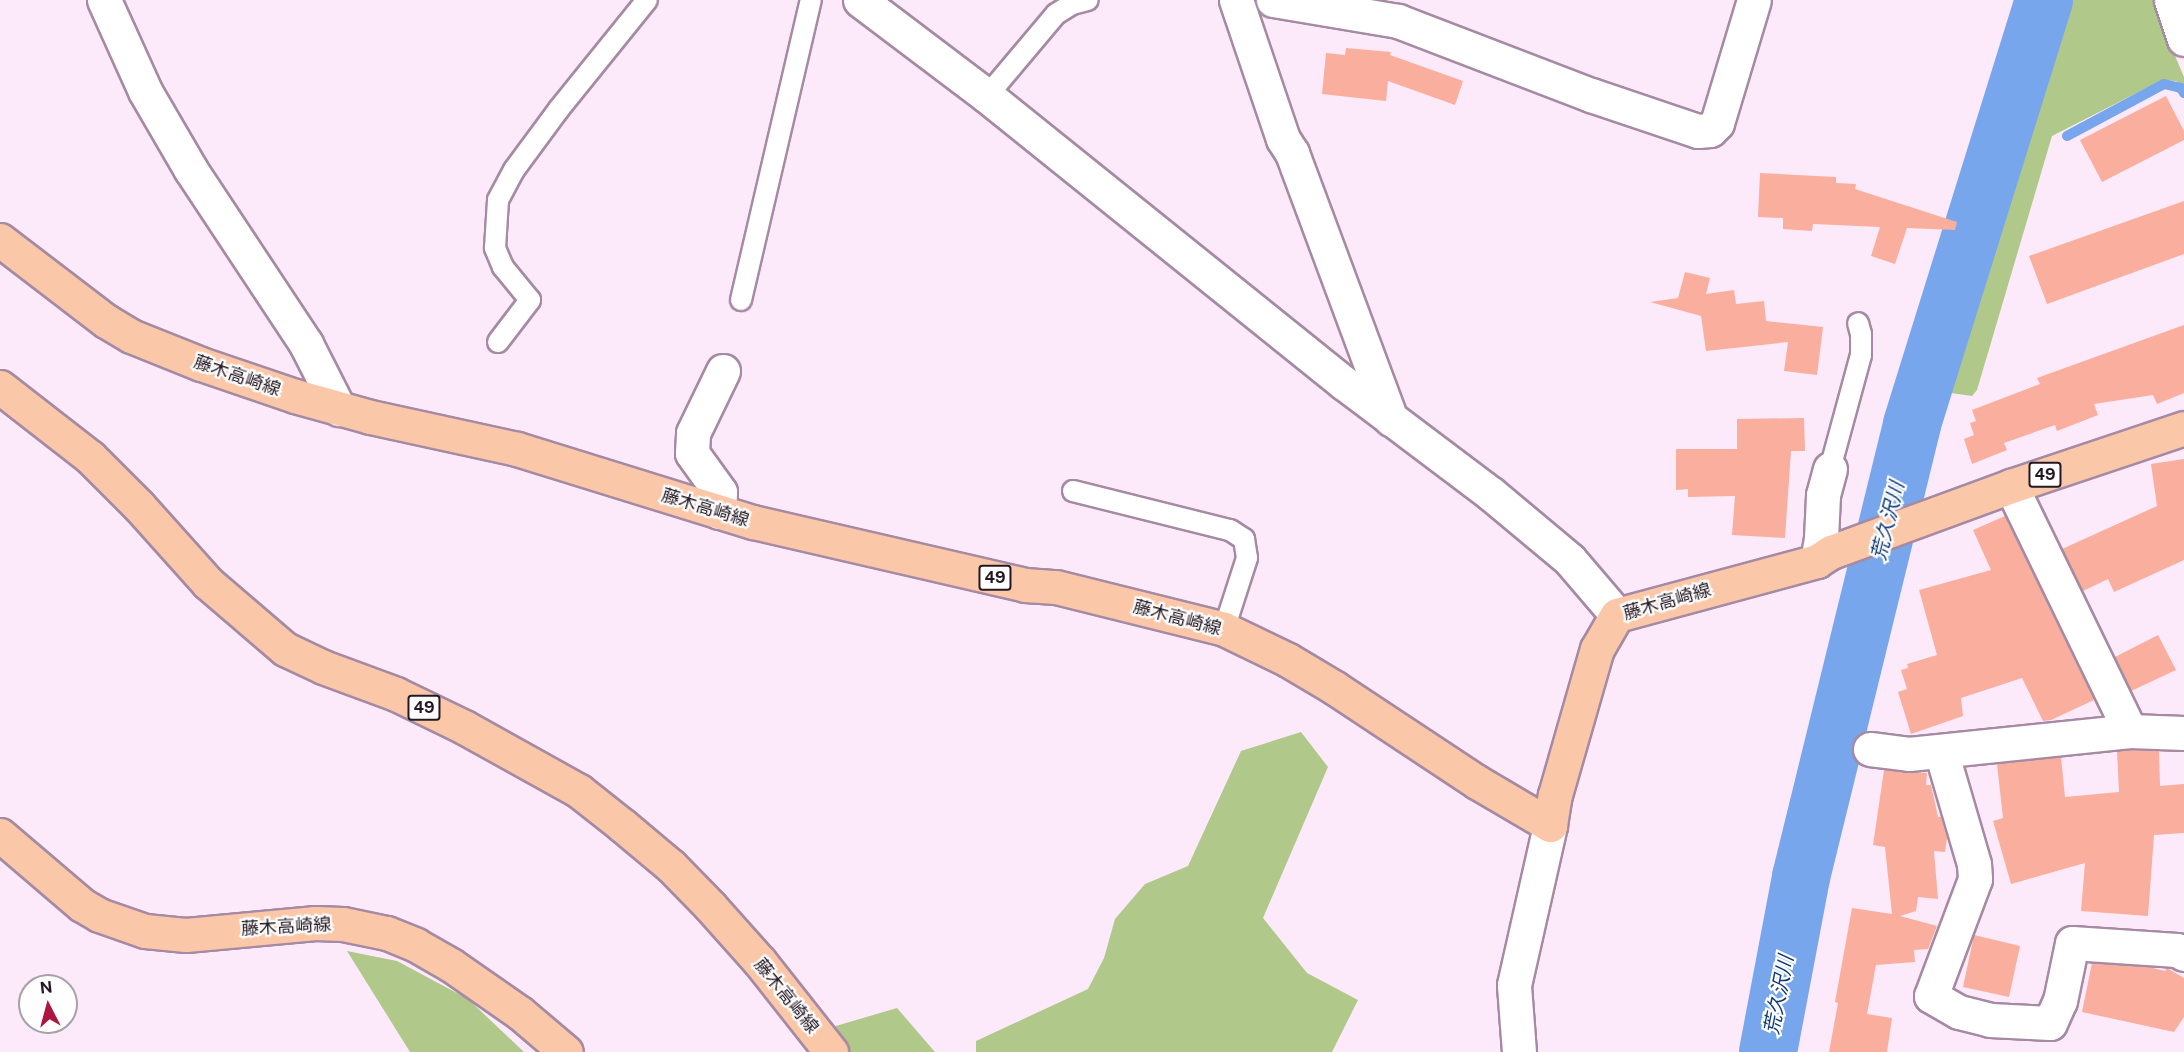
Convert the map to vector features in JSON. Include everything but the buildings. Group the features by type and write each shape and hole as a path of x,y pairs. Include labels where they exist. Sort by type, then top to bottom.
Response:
{"main road":[{"name":"藤木高崎線","path":"0,240 106,321 131,336 201,364 339,409 517,449 719,512 831,541 1025,585 1056,587 1224,629 1288,660 1335,688 1477,782 1550,825 1555,795 1597,649 1617,615 1824,557 2011,486 2184,428"},
{"name":"藤木高崎線","path":"0,387 90,457 139,506 208,583 285,650 323,667 396,694 464,727 560,780 622,825 671,866 711,906 760,962 831,1052"},
{"name":"藤木高崎線","path":"0,835 82,905 99,915 145,931 186,935 315,923 343,924 387,933 416,945 451,965 519,1013 566,1052"}],"street":[{"path":"104,0 145,91 191,170 306,344 339,409"},
{"path":"860,0 987,96 1391,419 1490,493 1570,560 1617,615"},
{"path":"1273,0 1398,21 1591,95 1698,130 1710,130 1717,123 1754,0"},
{"path":"2171,0 2184,39"},
{"path":"1241,1 1283,139 1292,153 1391,419"},
{"path":"719,512 720,492 692,453 693,433 723,371"},
{"path":"1824,557 1821,538 1823,495 1830,469"},
{"path":"2011,486 2130,731"},
{"path":"1870,749 1909,754 2130,731 2184,733"},
{"path":"1941,752 1974,864 1975,879 1931,996 1959,1011 1990,1020 2050,1023 2060,1001 2072,943 2177,950 2184,954"},
{"path":"1519,1052 1514,985 1550,825"}],"lane":[{"path":"498,342 530,300 503,267 495,248 498,200 514,170 647,0"},
{"path":"741,300 811,0"},
{"path":"987,96 1056,14 1072,4 1088,0"},
{"path":"1830,469 1861,355 1861,334 1858,323"},
{"path":"1073,491 1230,530 1244,539 1247,558 1224,629"}],"green space":[{"path":"2068,0 2157,0 2165,32 2184,77 2184,86 2176,81 2162,80 2052,136 1977,390 1972,396 1951,393 1941,427 1935,426"},
{"path":"1301,732 1328,767 1263,918 1307,973 1358,1000 1332,1052 976,1052 976,1041 1088,989 1104,958 1115,919 1145,884 1188,866 1241,751"},
{"path":"347,951 397,961 468,999 524,1052 410,1052"},
{"path":"897,1008 935,1052 841,1052 829,1028"}],"waterway":[{"name":"荒久沢川","path":"1768,1052 1801,877 1912,424 2044,0"},
{"path":"2067,136 2164,84 2181,88 2184,93"}]}
